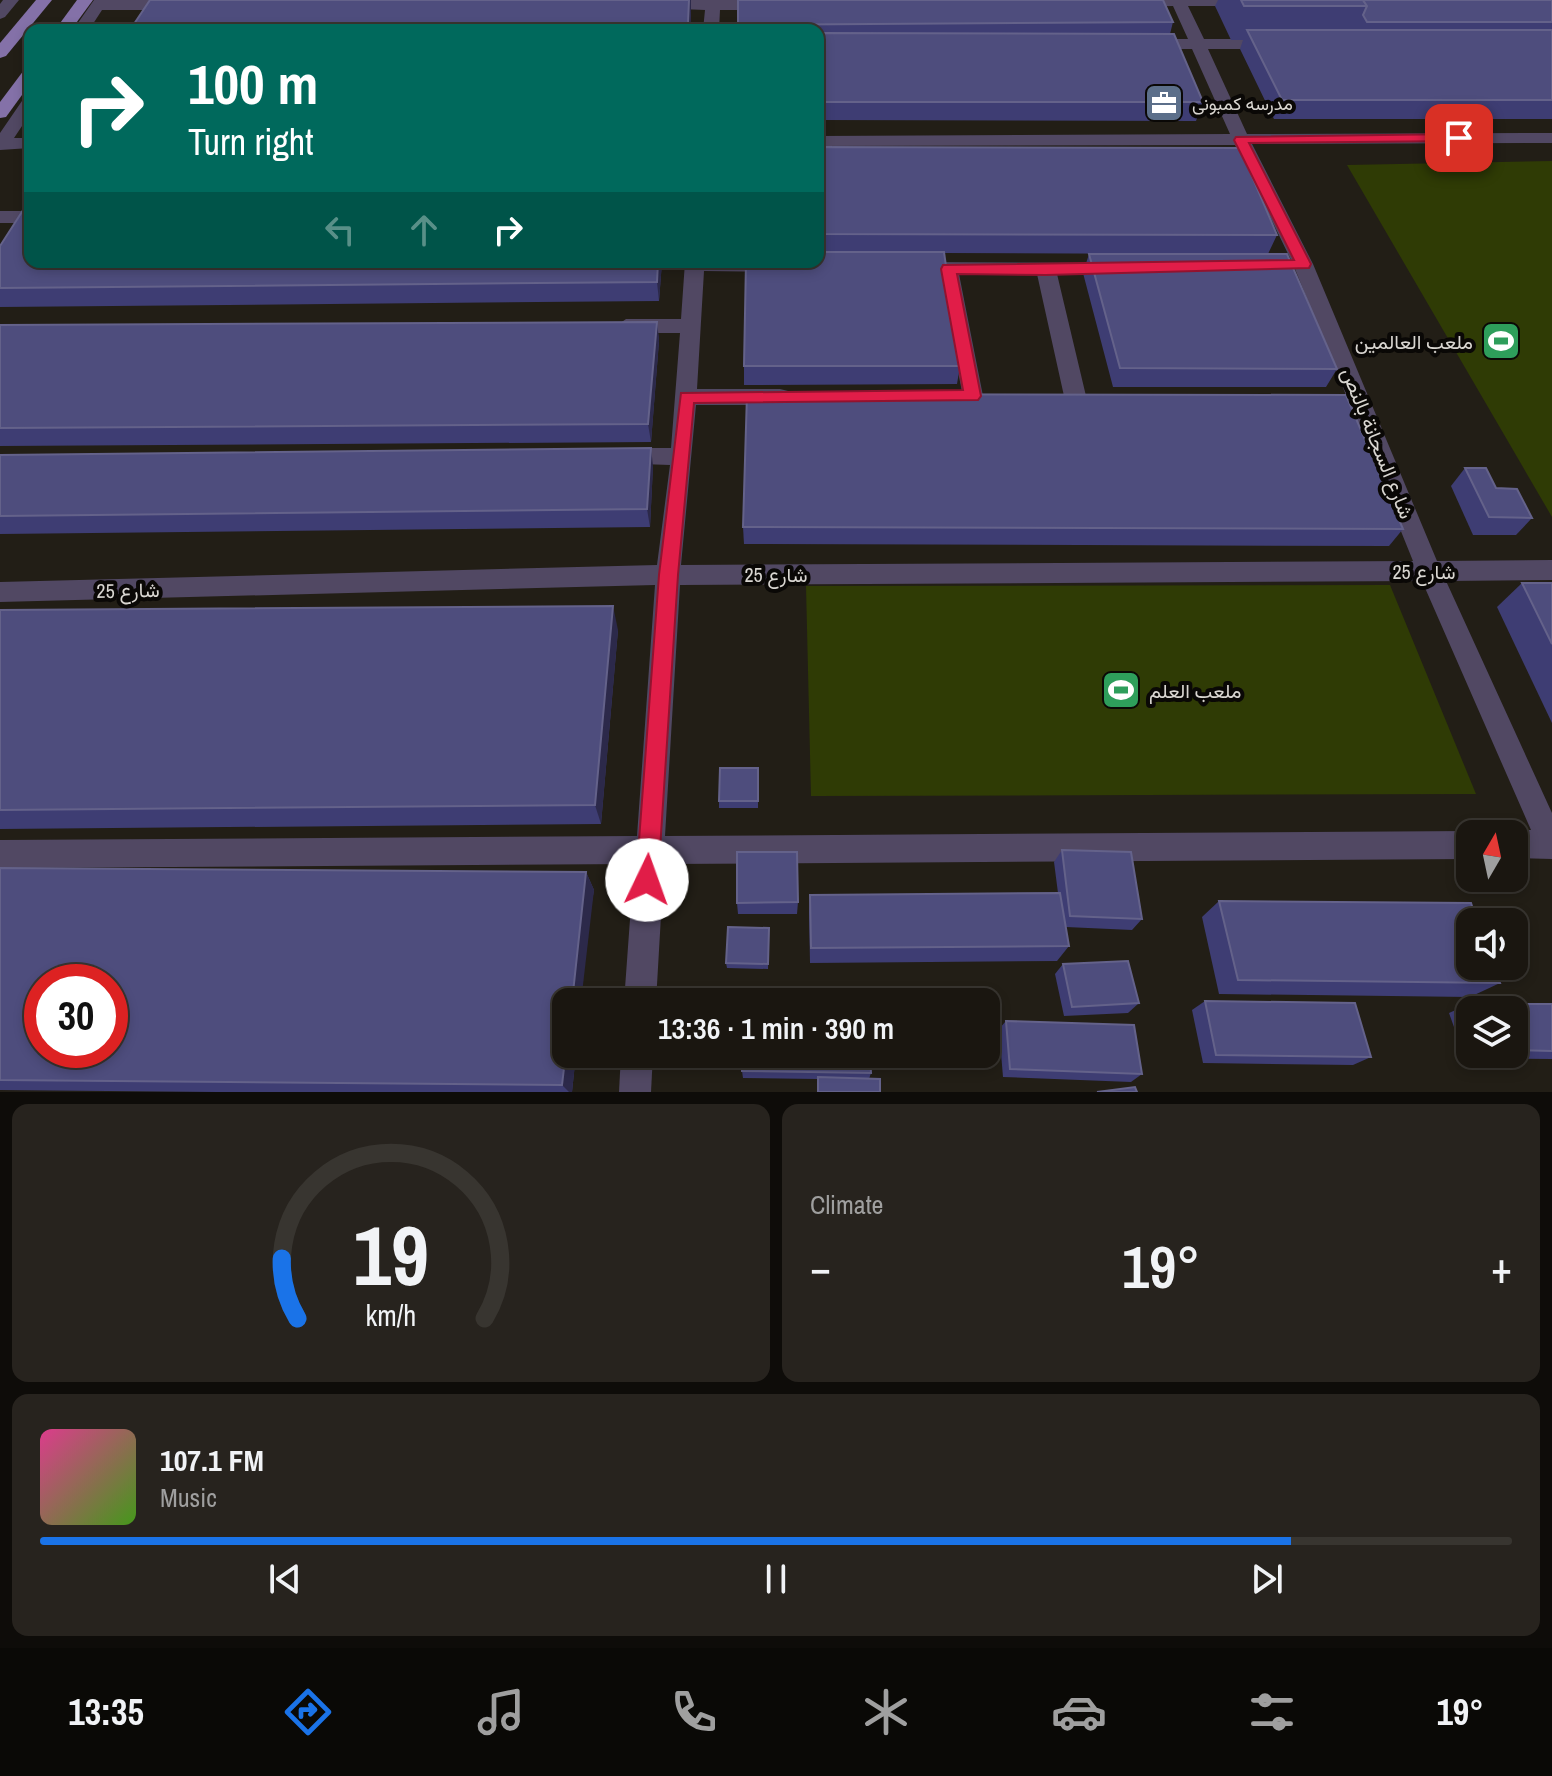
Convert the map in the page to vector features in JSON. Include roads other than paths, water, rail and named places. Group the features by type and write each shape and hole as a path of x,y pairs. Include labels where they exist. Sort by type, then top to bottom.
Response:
{"main road":[{"path":"24,24 44,0"},
{"path":"70,24 95,2"},
{"path":"0,53 24,24"},
{"path":"0,113 24,81"}],"street":[{"path":"0,14 11,0"},
{"name":"شارع السجانة بالنص","path":"1179,1 1296,264 1362,402 1429,570 1552,844"},
{"path":"1117,2 1272,1"},
{"path":"84,24 95,2 193,5"},
{"path":"711,24 713,3"},
{"path":"650,5 791,5"},
{"path":"1136,45 1296,44"},
{"path":"0,144 24,110"},
{"path":"824,141 1552,138"},
{"path":"0,144 24,143"},
{"path":"0,217 24,217"},
{"path":"641,988 668,575 682,456 695,268"},
{"path":"901,268 1137,268"},
{"path":"948,269 972,396"},
{"path":"1046,270 1083,396 1046,396"},
{"path":"597,326 692,326"},
{"path":"686,397 798,397"},
{"path":"1330,401 1362,402"},
{"path":"603,457 682,456"},
{"name":"شارع 25","path":"0,592 668,575 1552,570"},
{"path":"1528,844 1552,844"},
{"path":"0,854 1456,845"},
{"path":"635,1092 636,1068"}],"place":[{"name":"مدرسه كمبونى","path":"1164,103"},
{"name":"ملعب العالمين","path":"1501,341"},
{"name":"ملعب العلم","path":"1121,690"}]}
